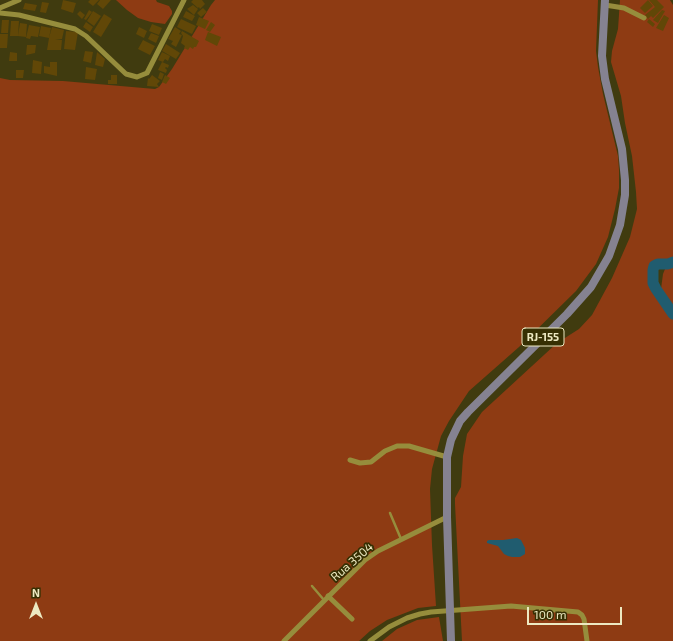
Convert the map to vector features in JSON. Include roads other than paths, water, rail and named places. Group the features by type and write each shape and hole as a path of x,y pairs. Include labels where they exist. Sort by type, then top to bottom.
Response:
{"main road":[{"name":"RJ-155","path":"451,641 447,517 447,457 450,440 460,421 580,300 591,287 600,272 615,239 623,209 625,180 622,149 605,79 602,56 605,2"}],"street":[{"path":"0,8 19,0"},
{"path":"0,13 52,23 79,31 126,74 137,77 146,74 148,71 184,0"},
{"path":"605,2 624,8 644,18"},
{"path":"11,14 12,3"},
{"path":"350,460 360,463 371,462 385,451 397,446 409,446 447,457"},
{"name":"Rua 3504","path":"286,640 365,560 378,551 447,517"},
{"path":"328,596 352,619"},
{"path":"370,641 389,627 407,618 431,612 511,606 578,612 584,619 587,641"}],"lane":[{"path":"390,512 401,539"},
{"path":"312,586 324,600"}],"water":[{"path":"517,538 521,540 525,548 525,554 520,557 508,556 504,554 498,546 487,543 489,540"}],"waterway":[{"path":"673,262 668,264 658,264 654,266 653,270 653,283 673,314"}]}
